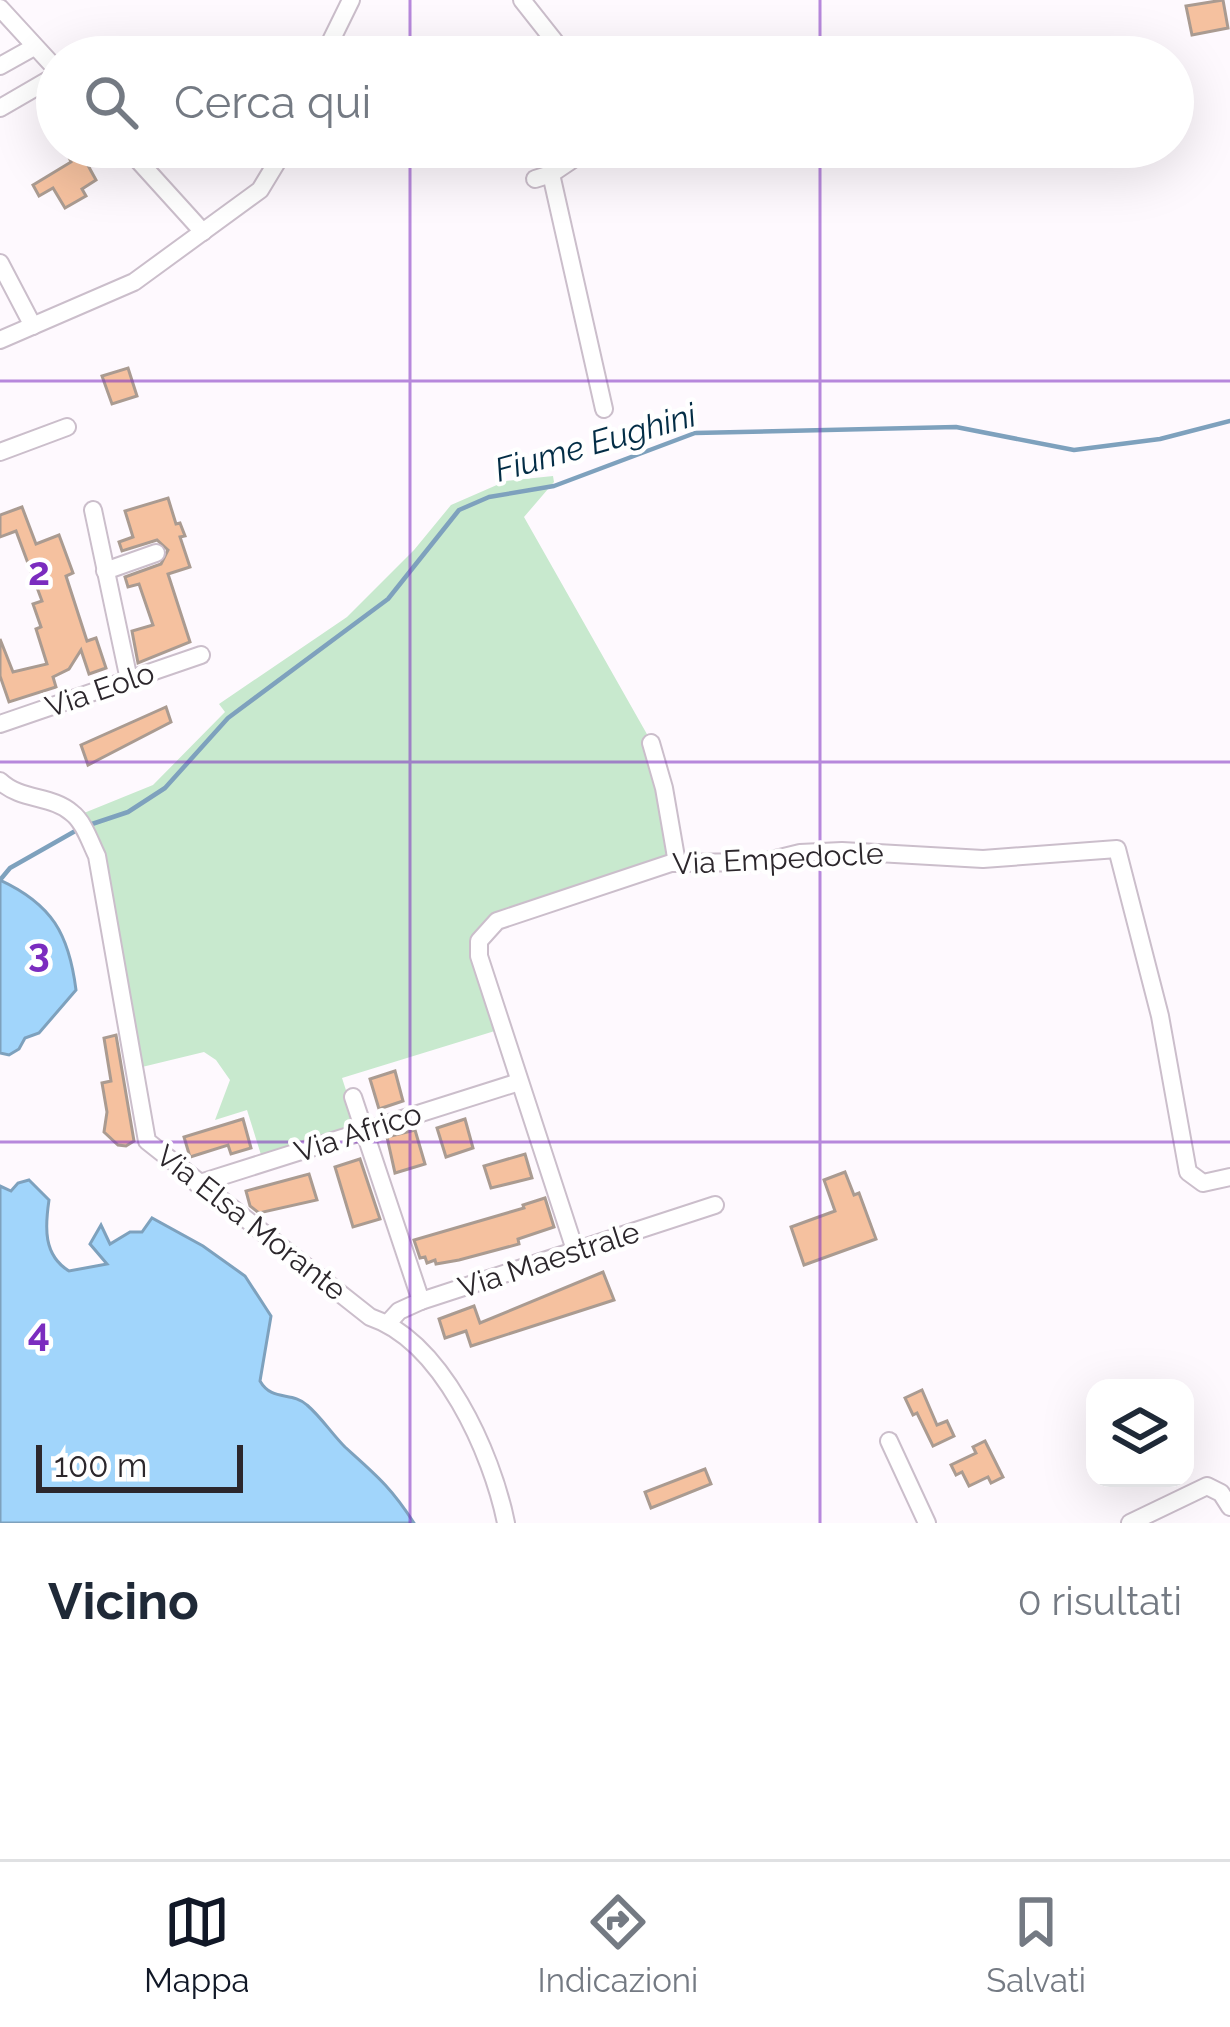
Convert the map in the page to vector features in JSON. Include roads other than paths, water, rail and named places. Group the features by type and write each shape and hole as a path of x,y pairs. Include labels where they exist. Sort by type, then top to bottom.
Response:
{"street":[{"path":"333,36 351,0"},
{"path":"522,0 550,36"},
{"path":"0,8 34,47 0,66"},
{"path":"0,108 36,85"},
{"path":"145,168 203,232"},
{"path":"0,340 134,282 260,190 276,168"},
{"path":"556,168 543,176 604,409"},
{"path":"0,263 33,326"},
{"path":"0,452 67,428"},
{"path":"93,510 129,680"},
{"path":"105,571 156,554"},
{"name":"Via Eolo","path":"0,724 201,655"},
{"path":"651,743 677,862"},
{"name":"Via Elsa Morante","path":"0,782 13,792 77,815 103,874 147,1141 370,1317 388,1323 407,1339 459,1398 491,1469 506,1523"},
{"name":"Via Empedocle","path":"576,1253 479,956 479,941 484,931 514,914 677,862 763,862 842,850 983,859 1117,849 1160,1016 1188,1172 1203,1183 1230,1177"},
{"name":"Via Africo","path":"197,1184 519,1082"},
{"path":"353,1096 421,1301"},
{"name":"Via Maestrale","path":"388,1323 399,1311 421,1301 715,1205"},
{"path":"889,1441 927,1523"},
{"path":"1130,1523 1207,1486 1221,1493 1230,1507"}],"water":[{"path":"0,880 33,899 55,923 76,990 39,1033 25,1038 9,1055 0,1053"},
{"path":"29,1180 49,1200 50,1249 69,1271 107,1264 90,1244 101,1225 110,1244 130,1232 142,1232 152,1218 245,1276 271,1316 260,1381 270,1392 301,1401 312,1410 390,1491 414,1523 0,1523 0,1186 11,1191"}],"waterway":[{"name":"Fiume Eughini","path":"92,824 128,812 165,788 228,718 388,599 459,510 489,497 554,486 695,433 956,427 1074,450 1160,439 1230,421"},
{"name":"Fiume Eughini","path":"0,880 10,868 77,830"}]}
